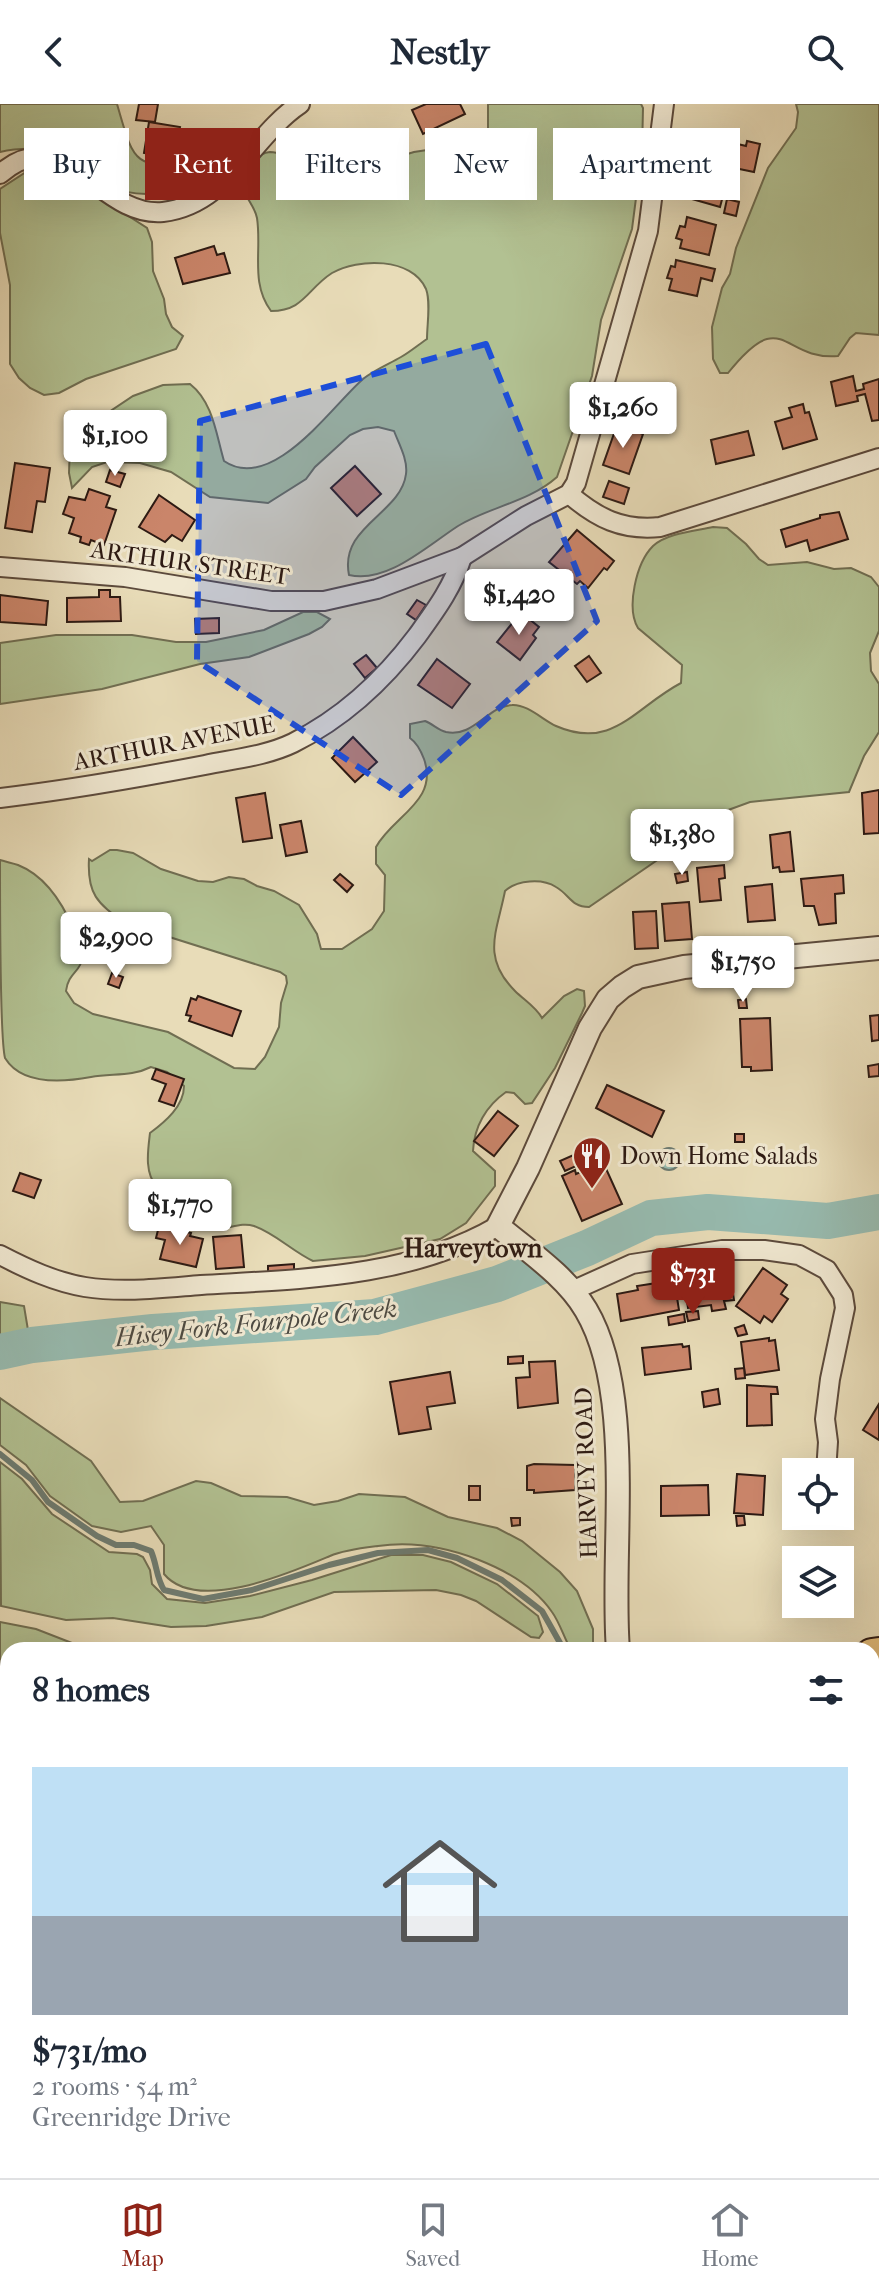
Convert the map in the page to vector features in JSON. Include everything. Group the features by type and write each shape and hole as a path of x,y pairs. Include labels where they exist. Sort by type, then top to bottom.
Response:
{"street":[{"path":"0,174 22,159 36,156 53,158 69,165 126,207 145,212 164,212 199,201 214,191 273,126 300,104"},
{"path":"664,104 648,231 576,483 569,494 588,510 613,524 660,527 879,458"},
{"name":"ARTHUR STREET","path":"0,567 89,572 271,601 348,597 462,557 526,516 569,494"},
{"name":"ARTHUR AVENUE","path":"0,798 149,776 290,745 359,699 389,671 447,593 462,557"},
{"path":"0,1255 45,1276 83,1287 122,1290 308,1278 382,1267 449,1250 498,1226 590,1028 608,999 622,987 638,977 684,967 879,948"},
{"name":"HARVEY ROAD","path":"498,1226 566,1285 586,1311 606,1361 616,1449 618,1642"},
{"path":"566,1285 632,1264 722,1250 764,1250 791,1254 813,1261 827,1270 843,1295 845,1308 825,1419 827,1458"}],"highlighted area":[{"path":"486,344 597,621 401,795 197,661 200,421"}],"green space":[{"path":"0,104 117,104 124,128 24,128 24,149 0,152"},
{"path":"488,104 641,104 643,108 643,128 553,128 553,200 636,200 632,229 601,320 592,376 557,477 534,493 458,526 392,569 363,576 349,575 348,558 353,544 394,500 406,474 394,431 378,427 350,435 306,479 268,503 210,497 171,472 140,463 107,462 92,467 72,488 70,444 94,422 133,396 163,385 190,384 209,409 224,461 242,468 262,466 281,457 300,442 363,379 427,339 429,307 426,289 409,271 384,263 343,268 324,279 298,303 271,311 261,289 257,218 250,200 260,200 260,155 276,152 276,200 409,200 409,154 425,150 425,200 537,200 537,128 488,128"},
{"path":"796,104 879,104 879,335 856,333 838,356 819,355 772,338 746,352 728,373 720,373 713,359 712,327 722,288 730,274 736,248 768,168 796,128"},
{"path":"129,142 140,159 145,161 145,194 129,192"},
{"path":"24,173 24,200 104,200 147,228 152,242 153,271 164,299 166,314 172,327 183,336 176,349 86,379 59,393 44,395 19,378 10,364 10,285 0,233 0,189"},
{"path":"713,527 727,528 768,565 807,562 834,569 851,568 871,577 879,587 879,631 870,653 871,671 879,684 879,732 864,756 849,792 750,802 720,813 700,824 685,841 589,907 574,903 561,890 544,882 523,883 505,891 494,944 498,967 504,979 542,1018 564,996 577,989 584,991 585,1006 555,1068 532,1103 525,1104 514,1093 506,1092 482,1118 473,1151 495,1171 495,1186 466,1223 440,1239 365,1256 313,1261 254,1226 216,1229 203,1226 159,1189 149,1168 150,1133 177,1107 184,1086 167,1072 151,1067 129,1074 44,1080 22,1073 5,1058 1,995 0,860 18,865 37,876 65,910 82,951 81,963 69,980 66,991 74,1003 93,1014 168,1032 234,1068 255,1069 265,1057 279,1027 286,976 125,923 96,897 90,881 89,859 92,861 110,850 117,850 133,853 161,869 198,881 213,882 229,877 244,879 299,905 317,934 321,949 342,949 372,929 384,911 385,875 376,864 376,847 412,807 425,786 427,774 424,759 410,738 410,724 425,721 443,731 456,733 473,726 495,710 512,705 523,707 556,726 576,732 593,733 623,723 681,683 682,665 638,628 635,619 633,598 642,563 653,546 666,538"},
{"path":"303,612 317,612 330,619 309,634 249,657 200,664 102,689 0,704 0,643 56,635 132,635 176,642 206,642 264,630"},
{"path":"0,1302 24,1306 28,1330 0,1337"},
{"path":"0,1398 91,1461 120,1502 143,1501 196,1481 211,1483 241,1496 287,1497 314,1505 359,1494 405,1497 448,1517 497,1528 522,1541 560,1572 577,1591 593,1629 593,1642 567,1642 552,1612 537,1594 519,1580 479,1560 429,1546 404,1544 347,1551 269,1579 221,1590 199,1590 179,1585 164,1574 164,1545 151,1526 121,1532 92,1526 50,1496 26,1465 0,1445"},
{"path":"0,1462 22,1479 52,1514 109,1552 143,1557 150,1570 152,1584 167,1599 205,1603 250,1596 391,1555 423,1555 451,1562 497,1584 538,1616 543,1632 539,1638 531,1637 476,1601 436,1590 334,1592 262,1617 206,1626 171,1627 113,1618 66,1620 1,1606"},
{"path":"0,1622 36,1629 69,1642 0,1642"}],"water":[{"path":"665,1148 673,1148 680,1159 673,1170 665,1170 658,1163 658,1155"}],"building":[{"path":"139,104 158,104 155,122 136,120"},
{"path":"426,104 460,104 465,114 436,128 425,128 423,134 412,110"},
{"path":"149,122 180,127 180,128 148,128"},
{"path":"747,141 760,144 754,172 740,169 740,145 746,146"},
{"path":"696,200 722,200 720,207"},
{"path":"727,200 739,202 736,216 724,213"},
{"path":"687,217 716,225 709,255 680,248 682,240 676,238 680,226 685,227"},
{"path":"214,246 217,255 224,253 230,273 183,284 175,258"},
{"path":"676,260 715,269 712,281 701,278 697,296 669,290 672,279 667,278"},
{"path":"853,376 856,391 864,389 863,384 879,379 879,420 872,421 865,394 857,396 858,401 836,406 831,382"},
{"path":"803,404 805,413 809,412 817,439 783,449 775,422 792,417 789,408"},
{"path":"617,425 643,434 629,474 603,465"},
{"path":"748,431 754,455 716,464 711,440"},
{"path":"15,463 50,468 45,502 37,501 32,532 5,528"},
{"path":"355,466 381,494 357,516 331,488"},
{"path":"110,470 125,474 120,487 106,482"},
{"path":"609,481 629,488 624,504 603,497"},
{"path":"89,489 110,496 106,507 116,510 104,545 91,540 89,545 80,542 81,537 69,533 74,518 63,514 69,497 85,500"},
{"path":"159,495 195,520 182,541 172,535 165,542 139,527"},
{"path":"839,512 848,539 810,551 807,540 786,547 781,530 820,518 820,515"},
{"path":"577,530 614,561 588,588 580,581 577,584 549,562"},
{"path":"546,588 571,609 566,615 559,614 538,598"},
{"path":"99,590 110,590 110,597 120,597 121,621 67,622 67,598 99,597"},
{"path":"0,595 48,601 46,625 0,622"},
{"path":"417,600 426,605 416,620 407,614"},
{"path":"523,614 539,627 533,635 536,638 520,660 497,642"},
{"path":"219,618 219,633 196,634 195,619"},
{"path":"366,655 377,668 365,678 354,664"},
{"path":"589,656 601,673 587,682 575,666"},
{"path":"437,659 470,684 452,708 418,685"},
{"path":"353,737 377,762 355,782 332,758"},
{"path":"879,790 879,833 864,834 862,793"},
{"path":"265,793 272,838 243,842 236,798"},
{"path":"301,821 307,852 286,856 280,825"},
{"path":"790,832 794,871 780,872 779,867 773,868 770,835"},
{"path":"724,865 725,878 719,879 721,900 700,902 697,868"},
{"path":"687,872 688,881 677,883 675,874"},
{"path":"340,874 353,885 347,892 334,880"},
{"path":"843,875 844,893 835,894 836,923 819,925 814,906 804,906 801,879"},
{"path":"772,884 775,920 748,922 745,887"},
{"path":"689,902 692,939 665,941 662,904"},
{"path":"656,911 658,948 635,949 633,912"},
{"path":"112,973 123,977 119,988 108,984"},
{"path":"198,996 241,1011 232,1036 189,1021 191,1016 186,1015 191,998 196,1000"},
{"path":"746,999 747,1008 739,1008 738,1000"},
{"path":"879,1015 879,1040 872,1041 870,1016"},
{"path":"770,1018 772,1070 751,1071 751,1067 742,1067 740,1019"},
{"path":"879,1064 879,1076 869,1077 868,1066"},
{"path":"156,1069 184,1079 174,1106 159,1101 166,1084 152,1079"},
{"path":"607,1085 664,1111 652,1137 596,1108"},
{"path":"498,1111 518,1126 494,1156 474,1141"},
{"path":"735,1134 744,1134 744,1142 735,1142"},
{"path":"578,1153 583,1163 565,1171 560,1161"},
{"name":"Down Home Salads","path":"603,1162 622,1204 582,1221 562,1176 575,1170 576,1174"},
{"path":"20,1173 41,1180 34,1198 13,1191"},
{"path":"159,1226 203,1239 196,1267 160,1259 165,1240 156,1238"},
{"path":"241,1235 244,1267 216,1269 213,1237"},
{"path":"294,1264 294,1271 268,1273 268,1266"},
{"path":"763,1268 787,1285 781,1294 788,1299 772,1322 764,1316 760,1323 736,1306"},
{"path":"720,1275 721,1280 731,1279 734,1300 724,1301 726,1309 712,1311 711,1305 688,1308 684,1282"},
{"path":"657,1283 658,1288 675,1285 679,1310 621,1321 617,1294 638,1290 637,1286"},
{"path":"698,1311 699,1319 688,1321 686,1312"},
{"path":"684,1314 685,1322 669,1325 668,1317"},
{"path":"744,1325 747,1334 738,1336 735,1328"},
{"path":"769,1338 769,1341 775,1340 779,1370 745,1375 741,1342"},
{"path":"682,1344 683,1347 689,1346 691,1369 645,1375 642,1348"},
{"path":"523,1356 523,1363 508,1364 508,1357"},
{"path":"555,1361 558,1403 518,1408 516,1378 530,1377 529,1362"},
{"path":"744,1368 745,1378 736,1379 735,1369"},
{"path":"450,1372 455,1403 427,1407 431,1429 399,1434 390,1382"},
{"path":"747,1385 777,1387 778,1394 771,1394 772,1425 747,1426"},
{"path":"718,1389 720,1404 704,1407 702,1392"},
{"path":"879,1404 879,1440 863,1430"},
{"path":"575,1465 575,1490 534,1493 534,1490 527,1490 527,1466"},
{"path":"737,1474 765,1476 763,1515 734,1513"},
{"path":"708,1485 709,1515 661,1516 661,1486"},
{"path":"469,1486 480,1486 480,1500 469,1500"},
{"path":"736,1516 744,1516 745,1525 737,1526"},
{"path":"511,1518 520,1518 520,1525 512,1526"}],"waterway":[{"name":"Hisey Fork Fourpole Creek","path":"0,1352 32,1345 153,1332 375,1317 497,1284 651,1218 708,1212 828,1221 879,1212"},
{"path":"0,1454 32,1480 48,1502 97,1536 116,1545 134,1545 151,1551 164,1590 203,1599 252,1590 378,1553 428,1550 457,1558 502,1580 542,1611 559,1642"}],"place":[{"name":"Down Home Salads","path":"592,1190"}],"district":[{"name":"Harveytown","path":"473,1248"}]}
